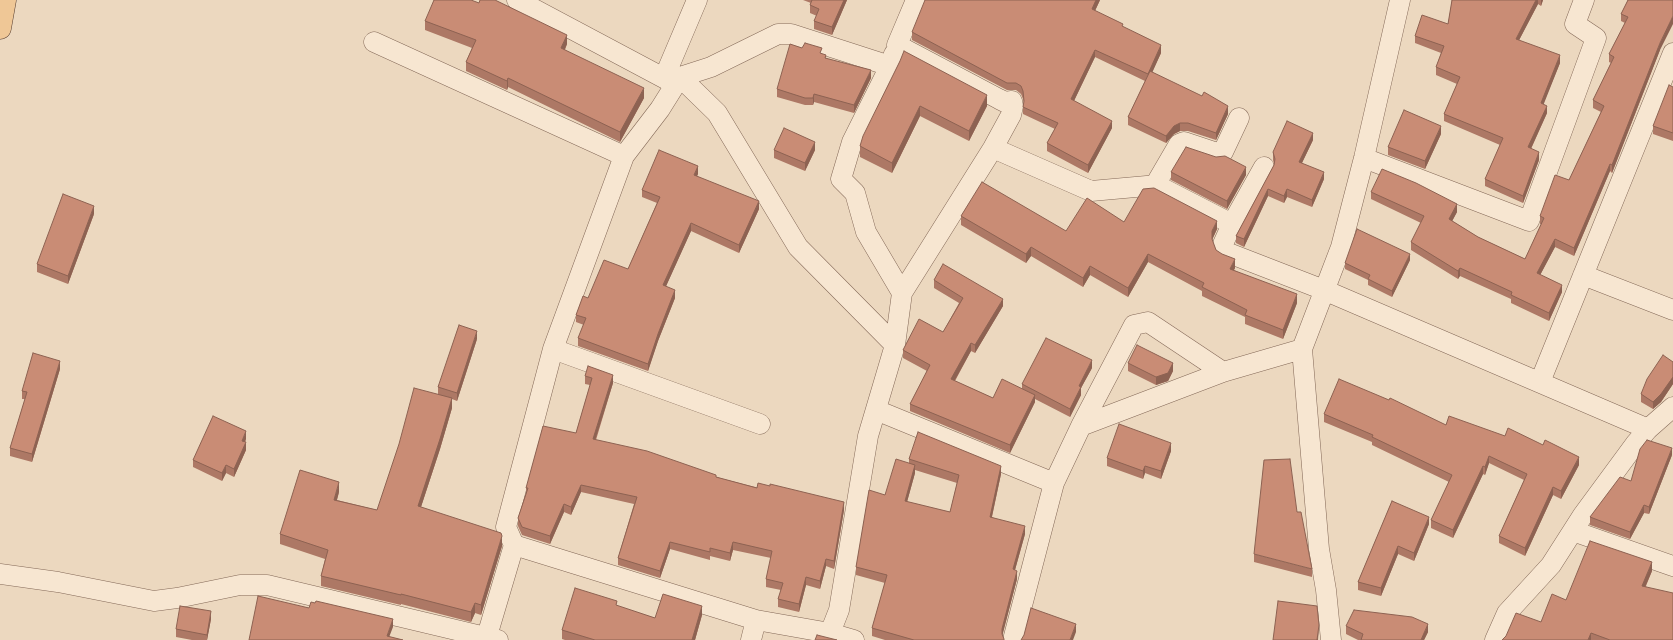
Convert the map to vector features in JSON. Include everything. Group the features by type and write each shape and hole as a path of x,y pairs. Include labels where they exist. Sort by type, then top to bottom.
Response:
{"main road":[{"path":"0,28 5,0"}],"street":[{"path":"518,0 673,80 717,113 798,247 895,345"},
{"path":"0,574 58,582 154,601 177,598 240,585 267,585 493,638 514,545 506,527 553,349 624,156 660,109 673,80 697,0"},
{"path":"902,293 866,232 855,193 841,179 852,142 890,66 916,0"},
{"path":"1331,640 1326,590 1319,549 1302,349 1341,247 1364,158 1400,0"},
{"path":"1364,158 1529,221 1596,38 1575,24 1584,0"},
{"path":"673,80 711,67 778,34 785,33 890,66"},
{"path":"374,42 624,156"},
{"path":"830,633 839,610 868,436 895,345 902,293 993,148 1011,115 1013,106 1012,101 1005,102 897,45"},
{"path":"1540,382 1673,53"},
{"path":"1158,185 1158,180 1179,144 1184,142 1220,154 1224,151 1239,118"},
{"path":"993,148 1090,191 1158,185 1232,224"},
{"path":"1264,167 1232,224 1223,247 1226,252 1324,290 1648,429"},
{"path":"1583,275 1673,310"},
{"path":"1013,640 1054,483 1081,426 1134,325 1148,322 1223,372"},
{"path":"553,349 760,424"},
{"path":"1081,426 1223,372 1302,349"},
{"path":"1495,640 1507,613 1551,565 1573,531 1636,443 1648,429 1673,407"},
{"path":"876,410 1054,483"},
{"path":"1573,531 1673,566"},
{"path":"514,545 756,620 830,633 854,640"},
{"path":"751,640 756,620"}],"building":[{"path":"434,0 471,0 479,3 480,0 495,0 567,35 561,48 644,88 620,132 508,78 507,81 466,62 476,40 425,21"},
{"path":"812,0 844,0 832,27 814,21 819,9 810,5"},
{"path":"925,0 1096,0 1092,9 1161,45 1148,74 1095,50 1071,99 1112,121 1088,165 1047,143 1058,123 1023,107 1024,101 1021,86 1016,83 1007,83 912,32"},
{"path":"1452,0 1536,0 1516,39 1560,55 1541,103 1547,106 1528,147 1539,152 1523,196 1485,179 1503,138 1444,114 1460,77 1436,67 1444,46 1415,36 1422,15 1448,24"},
{"path":"1628,0 1673,0 1673,16 1660,43 1612,165 1610,164 1574,248 1555,239 1537,273 1562,285 1549,313 1511,295 1512,292 1460,268 1458,271 1411,242 1424,216 1371,192 1382,169 1416,183 1457,204 1449,219 1478,237 1525,259 1544,218 1540,216 1555,175 1569,180 1604,106 1593,100 1614,57 1609,54 1628,17 1621,14"},
{"path":"805,43 822,48 820,53 826,55 825,58 871,70 854,105 814,94 813,98 805,98 777,89 790,44 802,48"},
{"path":"904,51 987,95 969,131 920,106 892,163 860,146 863,136"},
{"path":"1150,71 1202,96 1204,92 1228,106 1216,133 1188,123 1180,123 1174,126 1166,136 1128,117"},
{"path":"1669,85 1673,87 1673,133 1653,126"},
{"path":"1404,110 1441,126 1425,161 1388,147"},
{"path":"1287,121 1313,133 1299,162 1324,172 1312,200 1287,189 1284,196 1268,189 1244,239 1236,236 1274,165 1275,159 1273,152"},
{"path":"784,128 815,142 805,163 774,150"},
{"path":"1186,147 1216,157 1225,156 1246,167 1227,201 1171,172"},
{"path":"659,150 698,166 694,175 759,201 739,245 691,223 663,285 675,290 648,364 578,338 586,318 576,315 583,296 588,298 604,260 628,269 660,197 642,190"},
{"path":"982,182 1066,231 1087,198 1124,222 1143,189 1154,188 1217,221 1212,231 1212,239 1216,250 1235,259 1230,269 1297,294 1283,330 1245,315 1247,310 1202,287 1204,283 1148,254 1128,288 1090,266 1083,278 1031,247 1026,254 961,216"},
{"path":"63,194 94,206 68,276 37,264"},
{"path":"1357,229 1410,254 1392,291 1368,279 1370,275 1345,263"},
{"path":"943,264 1003,299 975,345 971,343 951,379 993,398 1002,379 1035,395 1010,445 910,404 930,365 903,350 919,319 943,332 963,298 934,280"},
{"path":"459,325 477,331 457,393 438,387"},
{"path":"1046,338 1092,360 1079,386 1081,387 1070,409 1022,384"},
{"path":"1137,345 1173,363 1168,373 1156,377 1128,363"},
{"path":"33,353 60,361 32,454 10,448 27,392 22,391"},
{"path":"1663,355 1673,362 1673,377 1661,394 1653,402 1641,394 1647,379"},
{"path":"588,366 613,375 593,439 647,451 716,475 716,477 757,488 758,483 770,486 770,484 844,502 834,561 826,559 820,581 806,577 799,604 778,599 783,583 766,579 772,551 733,542 730,553 710,548 710,552 670,542 660,571 618,558 637,497 581,485 571,507 564,504 550,536 522,527 518,518 528,488 526,488 543,426 576,433 592,378 585,376"},
{"path":"1339,379 1389,400 1390,398 1446,425 1449,416 1505,436 1508,428 1543,445 1545,440 1579,457 1561,491 1553,487 1525,548 1499,536 1527,474 1489,456 1485,467 1483,466 1453,530 1431,520 1452,475 1372,437 1373,435 1324,414"},
{"path":"414,388 452,398 418,506 501,533 502,536 481,605 475,603 471,612 321,576 328,550 280,534 300,470 339,482 334,500 377,510 399,444"},
{"path":"213,416 246,431 242,441 246,442 234,469 226,465 222,473 193,460"},
{"path":"1119,424 1171,443 1161,471 1145,466 1143,471 1107,458"},
{"path":"918,432 1001,466 990,517 1025,526 1013,569 1017,571 1002,629 1004,640 914,640 872,628 887,575 856,567 869,490 885,495 896,459 915,465 905,501 950,512 959,475 909,459"},
{"path":"1647,440 1672,448 1649,507 1644,505 1630,532 1590,517 1620,477 1631,481 1640,449"},
{"path":"1290,459 1297,512 1301,512 1312,569 1254,554 1264,460"},
{"path":"1392,501 1429,517 1414,553 1398,546 1381,588 1358,582"},
{"path":"1590,541 1652,562 1642,586 1673,593 1673,640 1610,640 1591,633 1588,640 1502,640 1506,636 1516,613 1541,622 1552,594 1566,600"},
{"path":"575,588 617,601 616,605 655,618 663,594 702,606 692,640 595,640 562,630"},
{"path":"258,596 309,608 311,602 315,603 316,601 393,619 387,636 403,640 249,640"},
{"path":"1278,601 1317,606 1319,625 1317,640 1273,640"},
{"path":"180,606 211,611 207,635 176,629"},
{"path":"1031,608 1076,624 1070,640 1021,640 1024,635"},
{"path":"1354,610 1412,617 1428,624 1421,640 1361,640 1363,634 1346,626"},
{"path":"817,635 837,640 815,640"}]}
